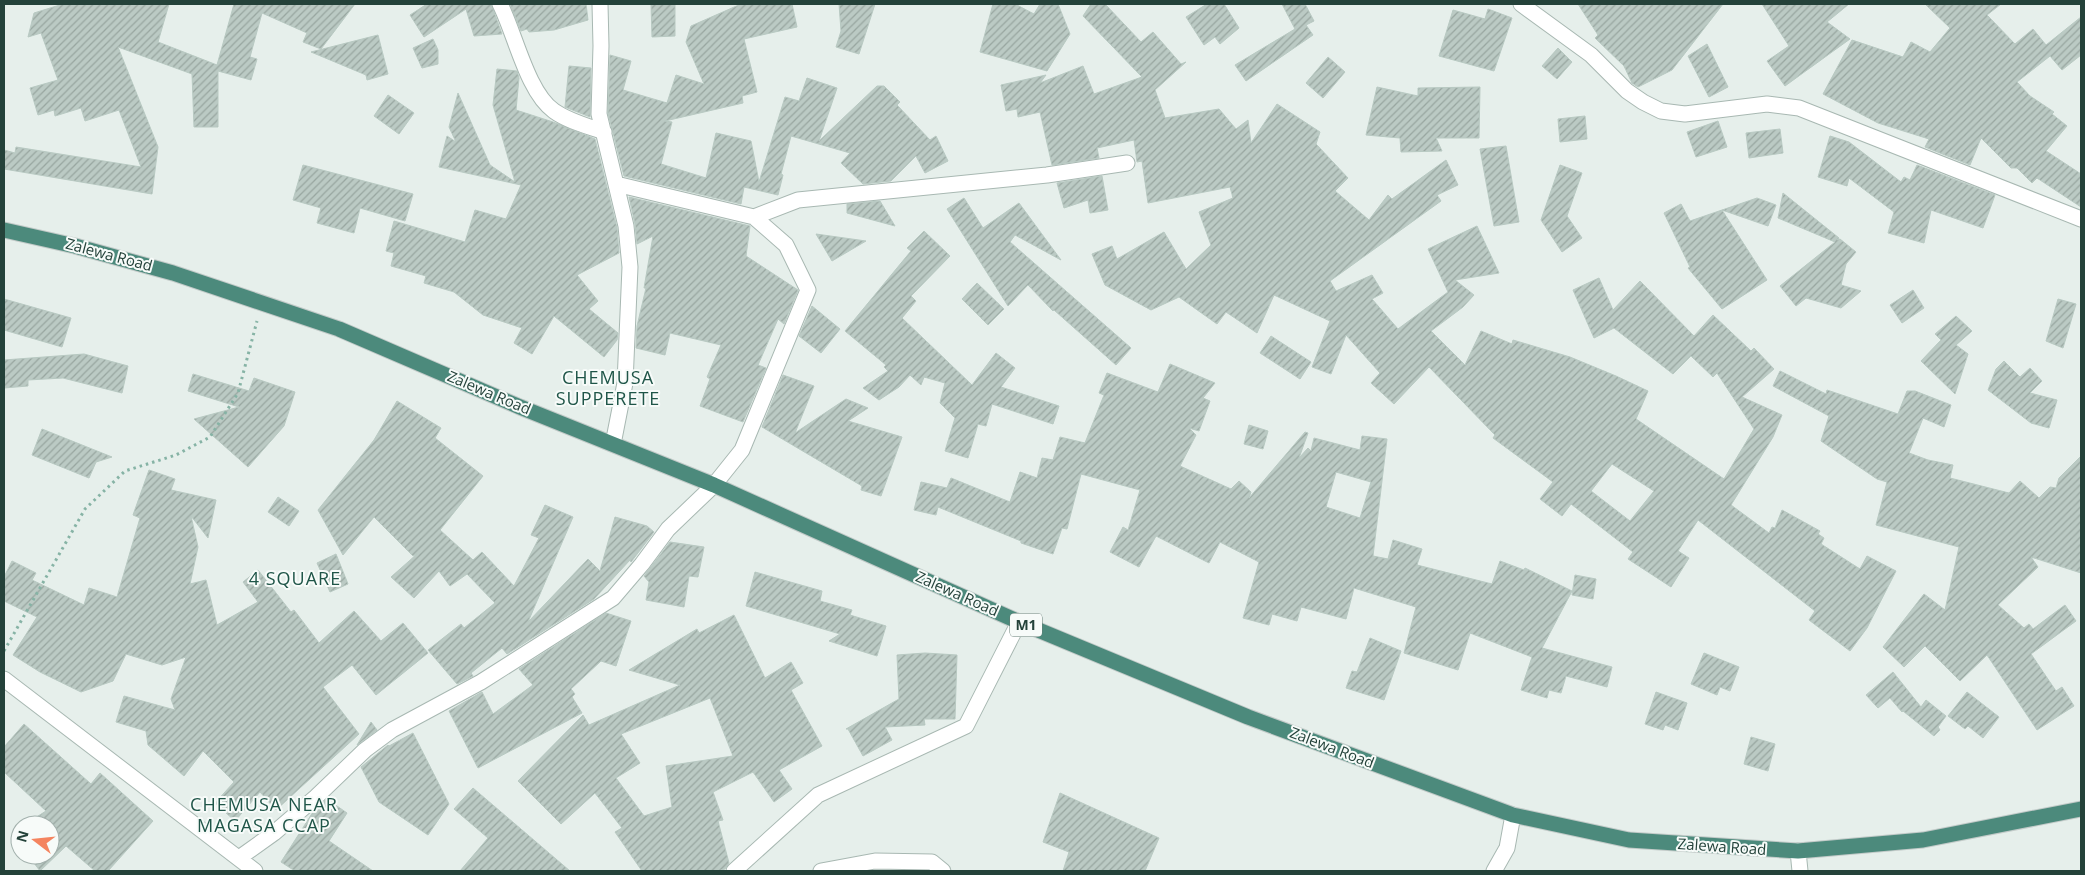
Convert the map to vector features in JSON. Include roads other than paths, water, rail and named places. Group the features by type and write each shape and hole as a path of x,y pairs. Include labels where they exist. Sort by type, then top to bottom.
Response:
{"highway":[{"name":"Zalewa Road","path":"4,230 75,246 173,273 339,329 714,485 1019,622 1248,716 1513,815 1629,840 1798,851 1923,840 2081,809"}],"street":[{"path":"500,4 522,59 538,94 545,103 565,117 604,132"},
{"path":"600,4 599,114 626,226 630,266 624,383 612,444"},
{"path":"1520,4 1591,55 1627,91 1661,111 1685,114 1767,104 1799,108 2081,219"},
{"path":"754,217 798,200 1048,175 1127,163"},
{"path":"239,858 274,833 316,797 364,750 392,730 481,682 613,598 668,529 714,485 742,450 808,290 786,246 754,217 616,184"},
{"path":"734,871 818,795 966,726 1019,622"},
{"path":"4,679 255,871"},
{"path":"1494,871 1507,848 1513,815"},
{"path":"1798,851 1800,871"},
{"path":"821,871 875,861 932,862 943,871"}],"district":[{"name":"CHEMUSA SUPPERETE","path":"608,388"},
{"name":"4 SQUARE","path":"295,579"},
{"name":"CHEMUSA NEAR MAGASA CCAP","path":"264,815"}]}
